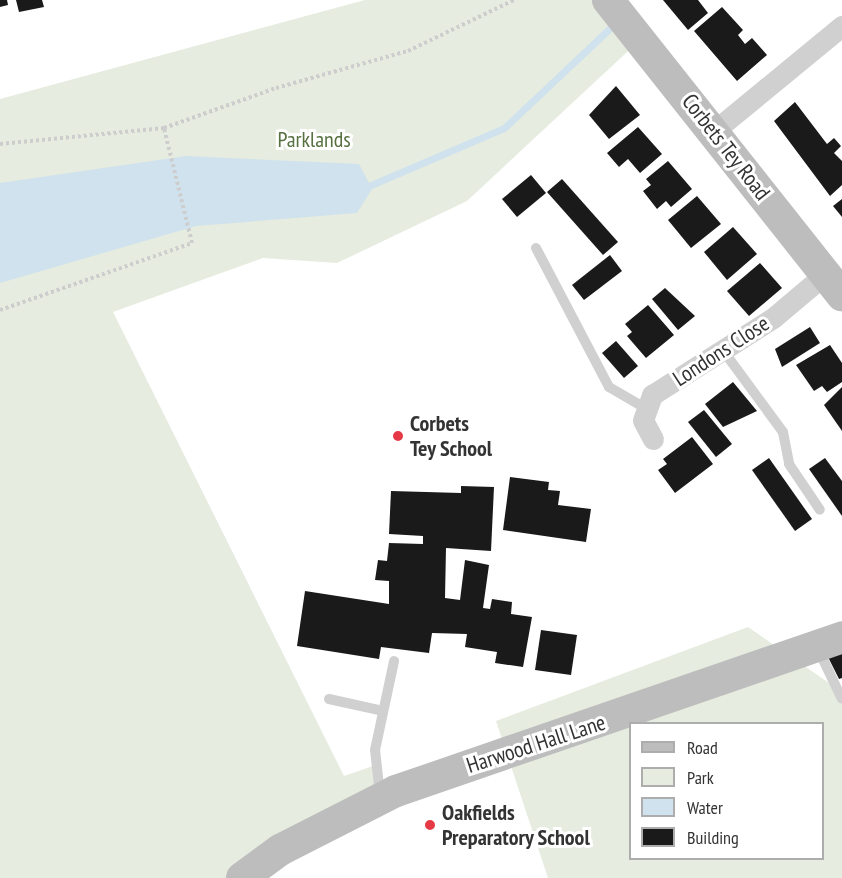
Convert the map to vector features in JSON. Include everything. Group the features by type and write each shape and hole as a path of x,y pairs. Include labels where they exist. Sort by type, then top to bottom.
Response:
{"street":[{"name":"Corbets Tey Road","path":"608,0 834,284"},
{"path":"714,131 842,26"},
{"name":"Londons Close","path":"647,408 652,395 773,318 834,284"},
{"path":"647,408 642,420 653,439"},
{"name":"Harwood Hall Lane","path":"242,878 280,850 381,799 830,643"}],"lane":[{"path":"536,248 609,387 647,408"},
{"path":"722,350 783,432 789,464 820,510"},
{"path":"830,643 842,699"},
{"path":"381,799 375,750 394,661"},
{"path":"329,699 383,711"}],"path":[{"path":"0,144 164,128 276,88 408,51 514,0"},
{"path":"0,310 192,243 164,128"}],"green space":[{"name":"Parklands","path":"365,0 608,0 640,40 467,201 337,263 263,258 113,312 344,776 373,766 381,799 242,878 0,878 0,99"},
{"path":"748,627 842,692 842,878 548,878 496,721"}],"water":[{"path":"186,156 359,164 372,189 357,213 196,226 0,283 0,183"}],"building":[{"path":"0,0 7,0 8,5 0,7"},
{"path":"16,0 42,0 44,7 19,12"},
{"path":"663,0 698,0 708,13 688,30"},
{"path":"722,7 743,30 738,35 745,44 752,38 767,55 737,81 694,31"},
{"path":"616,86 640,115 609,139 589,115"},
{"path":"795,102 827,144 834,138 841,146 834,153 842,161 842,185 830,196 774,121"},
{"path":"638,127 662,154 640,173 628,159 619,167 607,153"},
{"path":"668,161 692,189 671,207 666,201 657,209 643,191 651,185 646,179"},
{"path":"531,175 546,193 517,217 502,199"},
{"path":"562,179 618,242 603,255 547,192"},
{"path":"697,196 721,224 691,248 668,220"},
{"path":"842,199 842,217 833,206"},
{"path":"733,227 757,254 727,280 704,252"},
{"path":"610,255 622,271 584,300 572,285"},
{"path":"760,263 782,288 749,316 727,291"},
{"path":"665,288 695,316 678,330 652,299"},
{"path":"648,305 674,335 646,358 627,336 632,332 625,324"},
{"path":"810,327 820,343 782,367 775,349"},
{"path":"616,341 638,366 624,378 602,353"},
{"path":"830,345 842,363 842,382 827,392 822,386 814,391 796,365"},
{"path":"733,382 757,411 723,427 705,404"},
{"path":"842,387 842,431 824,405"},
{"path":"704,410 732,444 716,457 688,422"},
{"path":"692,437 713,464 675,493 658,470 667,464 663,459"},
{"path":"769,458 812,519 795,531 752,470"},
{"path":"825,458 842,481 842,516 809,469"},
{"path":"510,477 549,482 548,490 560,491 558,505 591,509 586,542 503,530"},
{"path":"461,486 494,487 491,551 446,548 445,598 460,600 465,560 489,565 483,608 490,609 492,599 512,602 511,614 532,617 523,667 495,663 497,652 465,647 467,634 432,633 429,653 381,647 379,659 297,646 305,591 389,604 389,581 375,580 378,560 387,561 389,543 423,544 423,536 389,534 391,491 461,493"},
{"path":"541,630 577,635 571,675 535,670"},
{"path":"842,648 842,678 839,679 827,655"}],"waterway":[{"path":"364,188 504,128 610,28"}],"place":[{"name":"Corbets Tey School","path":"398,436"},
{"name":"Oakfields Preparatory School","path":"430,825"}]}
